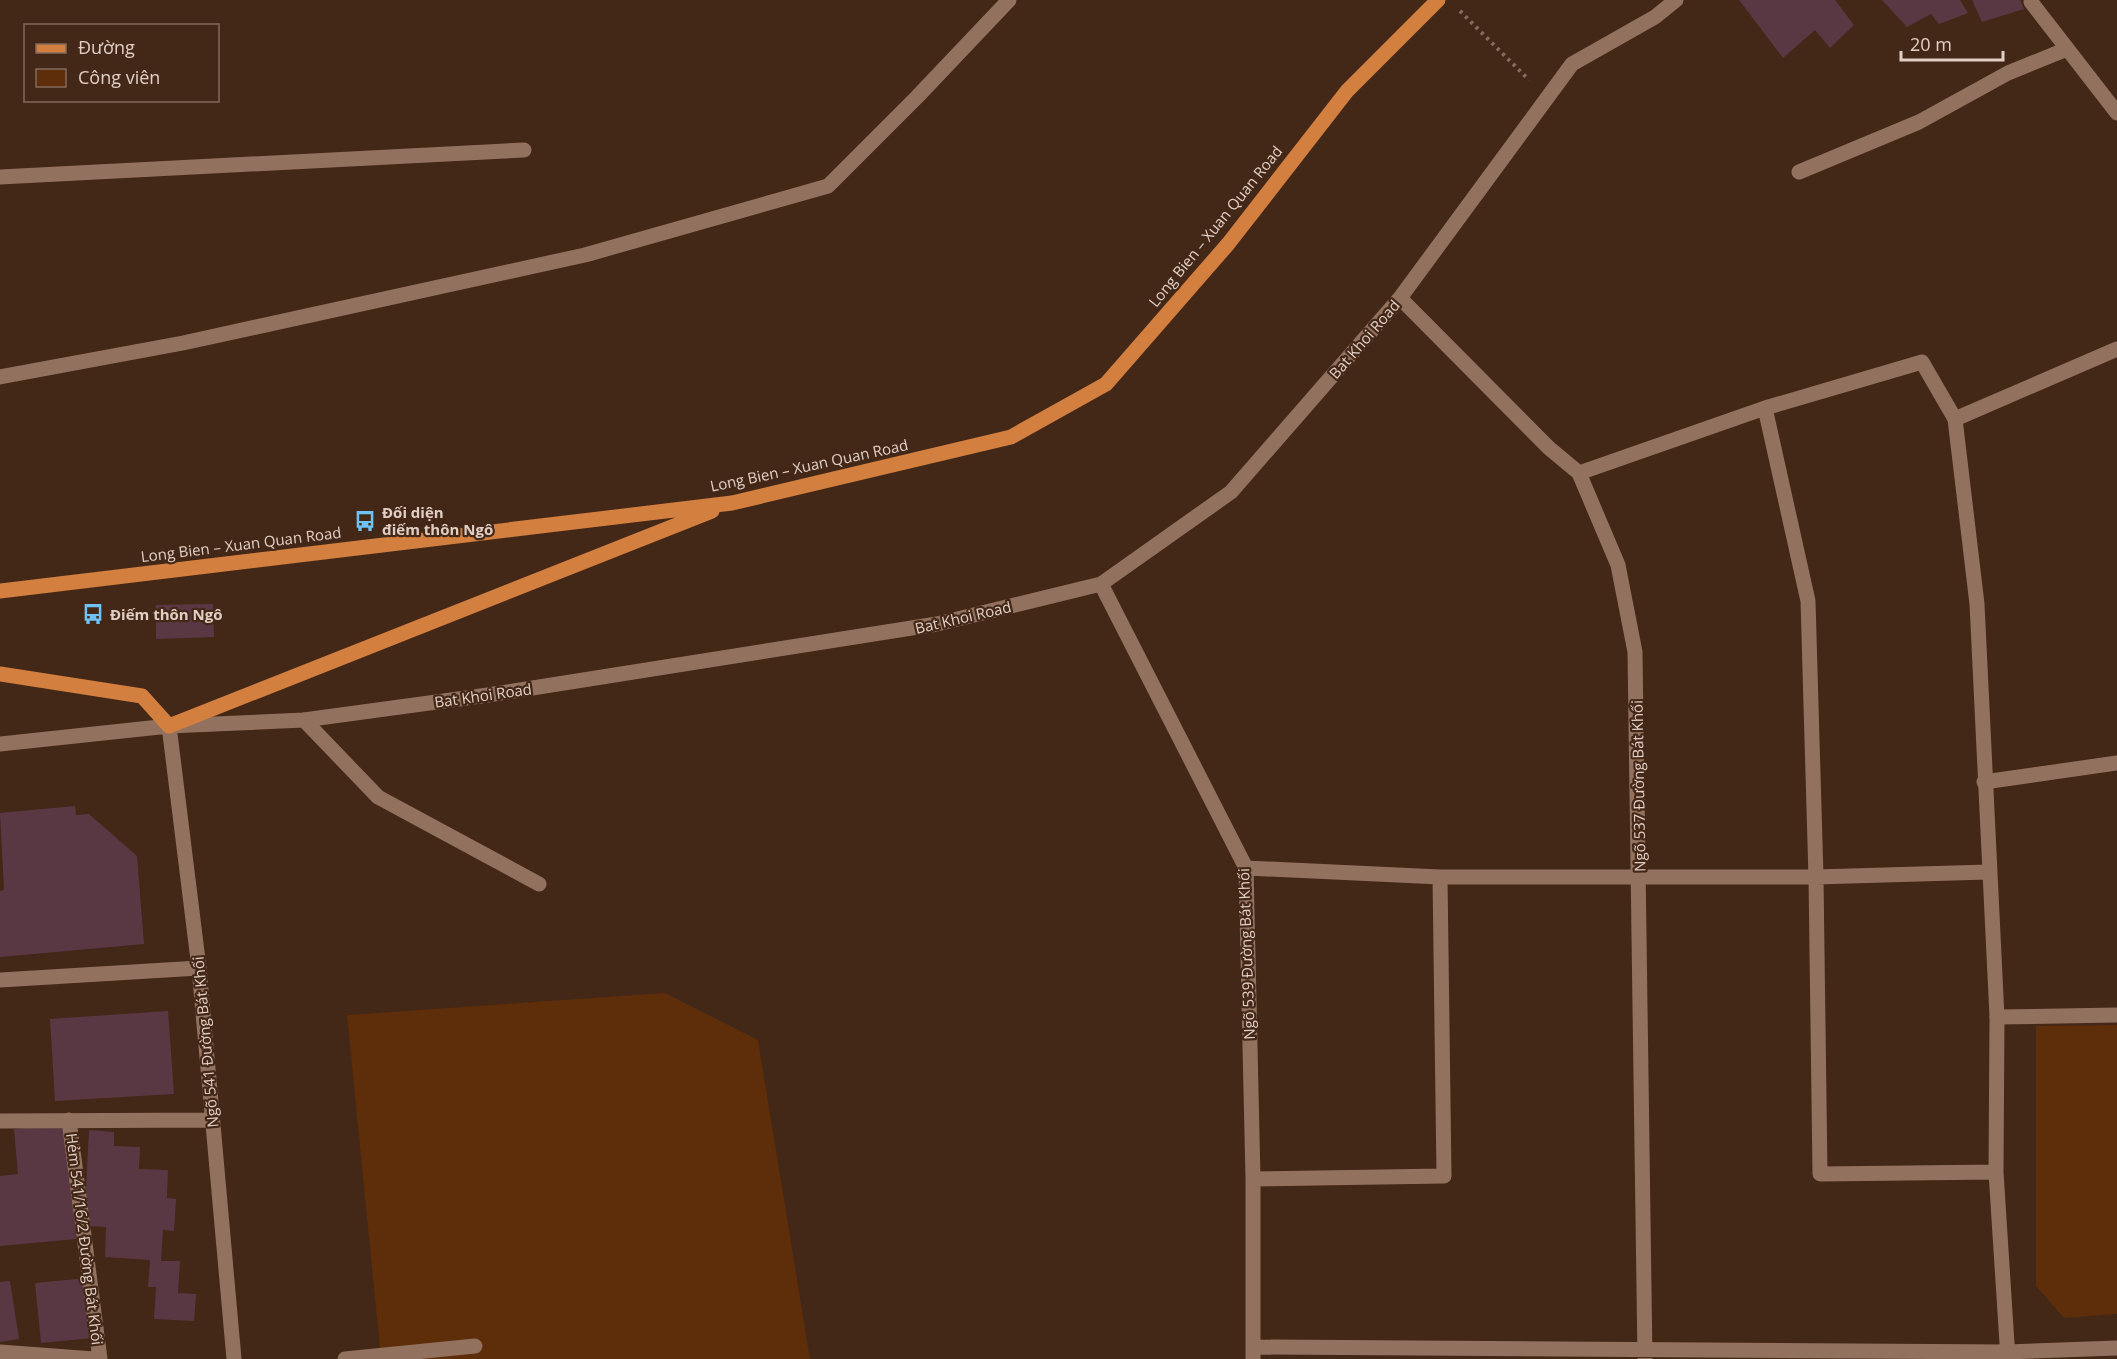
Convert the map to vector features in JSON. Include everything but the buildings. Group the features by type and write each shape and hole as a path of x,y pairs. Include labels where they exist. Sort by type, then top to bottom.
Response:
{"main road":[{"name":"Long Bien – Xuan Quan Road","path":"0,591 732,503 1011,437 1106,384 1228,244 1347,91 1438,0"},
{"path":"0,674 142,696 169,726 732,503"}],"street":[{"path":"0,377 195,340 585,255 828,186 917,98 1009,0"},
{"name":"Bat Khoi Road","path":"0,744 169,726 304,720 488,695 937,624 1101,584 1231,492 1400,298 1572,64 1655,17 1676,0"},
{"path":"2031,2 2117,113"},
{"path":"1799,172 1919,122 2008,73 2067,49"},
{"path":"0,177 524,150"},
{"name":"Ngõ 537 Đường Bát Khối","path":"1400,298 1550,448 1579,473 1618,565 1635,652 1640,876 1645,1354"},
{"path":"1955,419 2117,349"},
{"path":"1579,473 1765,408 1922,362 1955,419 1977,604 1988,872 1997,1017 1996,1172 2008,1355"},
{"path":"1765,408 1808,601 1816,877 1820,1174 1996,1172"},
{"name":"Ngõ 539 Đường Bát Khối","path":"1101,584 1246,868 1253,1179 1253,1353"},
{"path":"304,720 378,797 540,884"},
{"name":"Ngõ 541 Đường Bát Khối","path":"169,726 199,968 234,1359"},
{"path":"1984,782 2117,763"},
{"path":"1246,868 1440,877 1816,877 1988,872"},
{"path":"1253,1179 1444,1176 1440,877"},
{"path":"0,980 199,968"},
{"path":"1997,1017 2117,1015"},
{"name":"Hẻm 541/16/2 Đường Bát Khối","path":"69,1120 100,1359"},
{"path":"0,1121 212,1120"},
{"path":"345,1359 475,1346"},
{"path":"1253,1353 2008,1355 2117,1348"},
{"path":"0,1352 94,1359"}],"path":[{"path":"1454,4 1529,80"}],"green space":[{"path":"665,993 758,1040 810,1359 381,1359 347,1015"},
{"path":"2117,1025 2117,1314 2064,1318 2036,1286 2036,1026"}],"place":[{"name":"Đối diện điếm thôn Ngô","path":"365,521"},
{"name":"Điếm thôn Ngô","path":"93,614"}]}
